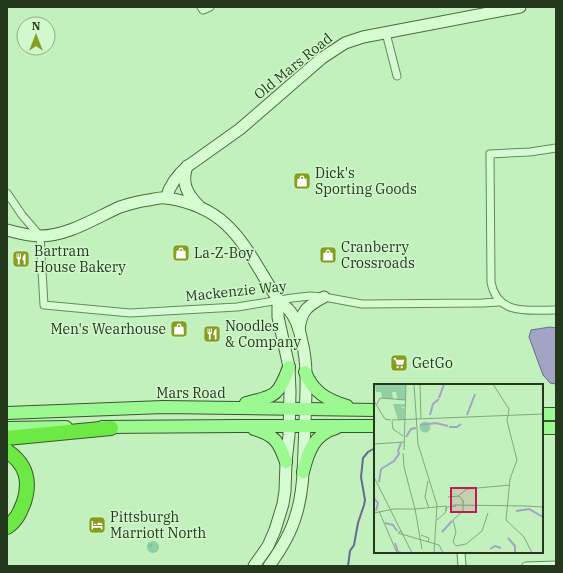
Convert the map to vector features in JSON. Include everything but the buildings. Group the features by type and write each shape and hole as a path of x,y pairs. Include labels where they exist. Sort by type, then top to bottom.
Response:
{"highway":[{"path":"7,438 111,428"},
{"path":"7,450 23,467 28,481 20,514 7,527"}],"main road":[{"path":"228,408 270,397 281,387 289,367"},
{"path":"305,372 312,386 326,398 357,410"},
{"name":"Mars Road","path":"7,413 163,407 374,410"},
{"path":"543,414 556,414"},
{"path":"239,426 265,432 274,438 281,448 286,462"},
{"path":"303,472 308,454 315,441 323,433 339,426"},
{"path":"7,428 374,426"},
{"path":"543,428 556,428"}],"street":[{"path":"201,7 203,10 210,7"},
{"name":"Old Mars Road","path":"166,198 169,188 177,176 188,166 240,129 322,58 345,43 363,37 503,9 520,7"},
{"path":"386,33 397,76"},
{"path":"556,148 530,152 490,154 491,282 496,298 499,302 508,307 530,310 556,310"},
{"path":"188,166 184,176 185,187 191,198 201,207"},
{"path":"7,193 22,215 40,236"},
{"path":"7,230 30,236 54,235 121,207 143,201 166,198 186,202 201,207 214,214 227,224 238,237 278,300 289,310 299,331 303,344 306,409 303,472 299,503 294,522 275,558 269,566"},
{"name":"Mackenzie Way","path":"40,236 44,305 130,313 237,307 310,296 362,304 499,302"},
{"path":"299,331 304,311 310,305 324,297"},
{"path":"254,566 268,546 280,517 285,491 290,409 289,367 278,317 278,300"},
{"path":"461,553 462,566"},
{"path":"526,566 556,565"}],"green space":[{"path":"153,541 157,543 159,547 157,551 153,553 149,551 147,547 149,543"}],"water":[{"path":"550,327 556,328 556,384 550,383 543,375 529,337 531,330"}],"waterway":[{"path":"348,566 350,551 354,545 358,523 365,500 361,477 363,458 368,452 374,449"}],"place":[{"name":"Dick's Sporting Goods","path":"302,181"},
{"name":"La-Z-Boy","path":"181,253"},
{"name":"Cranberry Crossroads","path":"328,255"},
{"name":"Bartram House Bakery","path":"21,259"},
{"name":"Men's Wearhouse","path":"179,329"},
{"name":"Noodles & Company","path":"212,334"},
{"name":"GetGo","path":"399,363"},
{"name":"Pittsburgh Marriott North","path":"97,525"}]}
